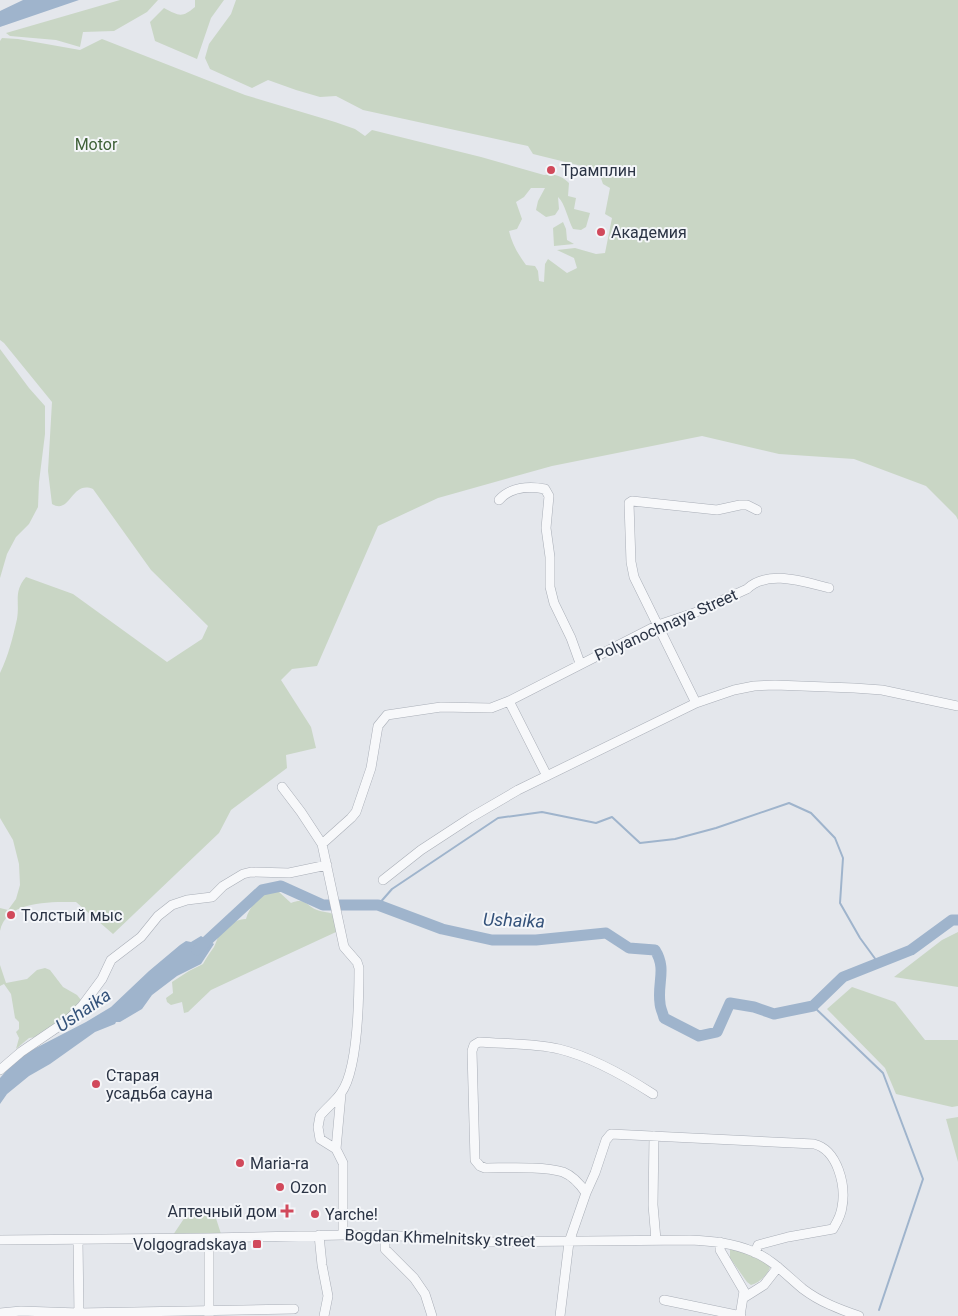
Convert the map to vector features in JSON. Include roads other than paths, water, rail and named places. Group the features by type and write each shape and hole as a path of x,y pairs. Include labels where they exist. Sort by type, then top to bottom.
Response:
{"street":[{"path":"498,500 504,493 522,488 545,489 549,496 546,528 550,557 550,587 554,604 571,638 580,663"},
{"path":"696,703 634,577 630,562 629,503 632,501 717,510 747,505 757,510"},
{"name":"Polyanochnaya Street","path":"322,844 356,812 371,768 378,726 387,715 441,707 491,708 509,701 580,663 658,625 747,589 754,582 760,580 768,578 788,580 829,588"},
{"path":"383,880 421,850 518,790 696,703 734,690 754,686 795,684 882,690 958,706"},
{"path":"509,701 547,776"},
{"path":"282,787 322,844 344,947 358,964 359,983 353,1058 346,1084 341,1094 320,1116 318,1127 320,1139 336,1150 343,1163 343,1235"},
{"path":"0,1070 21,1052 68,1020 82,1006 102,979 111,960 141,936 158,916 172,905 187,900 212,897 223,886 243,874 251,872 289,873 327,865"},
{"path":"586,1192 578,1181 564,1173 546,1170 485,1168 480,1166 475,1160 472,1051 474,1046 478,1042 559,1049 627,1077 653,1094"},
{"path":"336,1150 341,1094"},
{"path":"560,1316 569,1242 606,1140 614,1134 814,1144 826,1149 836,1164 843,1190 840,1216 833,1229 788,1237 758,1245 755,1252"},
{"path":"654,1136 653,1205 656,1240"},
{"path":"319,1235 328,1296 324,1316"},
{"path":"384,1235 385,1249 414,1278 425,1294 432,1316"},
{"name":"Bogdan Khmelnitsky street","path":"0,1240 384,1235 485,1242 656,1240 720,1242 755,1252 778,1267 815,1298 859,1316"},
{"path":"209,1312 210,1238"},
{"path":"78,1240 79,1314"},
{"path":"664,1300 741,1316 745,1297 744,1291 739,1279 720,1250 720,1242"},
{"path":"745,1297 764,1285 778,1267"},
{"path":"0,1313 21,1311 79,1314 294,1309"}],"water":[{"path":"23,0 79,0 0,27 0,11"},
{"path":"201,936 214,944 201,964 177,976 152,995 142,1009 120,1022 95,1032 50,1064 29,1076 7,1094 0,1104 0,1078 15,1061 111,1007 180,945 186,941 191,942"}],"waterway":[{"path":"378,905 392,889 498,818 542,812 596,823 612,817 640,843 675,839 716,828 789,803 811,813 835,838 843,858 840,903 860,938 879,964"},
{"name":"Ushaika","path":"197,950 262,890 281,886 323,905 378,905 442,929 492,940 536,940 606,933 629,948 655,950 659,957 661,970 659,996 664,1018 699,1036 717,1032 730,1003 754,1007 774,1014 813,1006 843,977 911,950 952,920 958,920"},
{"path":"813,1006 883,1073 923,1179 879,1310"}],"place":[{"name":"Трамплин","path":"551,170"},
{"name":"Академия","path":"601,232"},
{"name":"Толстый мыс","path":"11,915"},
{"name":"Старая усадьба сауна","path":"96,1084"},
{"name":"Maria-ra","path":"240,1163"},
{"name":"Ozon","path":"280,1187"},
{"name":"Аптечный дом","path":"287,1211"},
{"name":"Yarche!","path":"315,1214"},
{"name":"Volgogradskaya","path":"257,1244"}],"park label":[{"name":"Motor","path":"96,144"}]}
